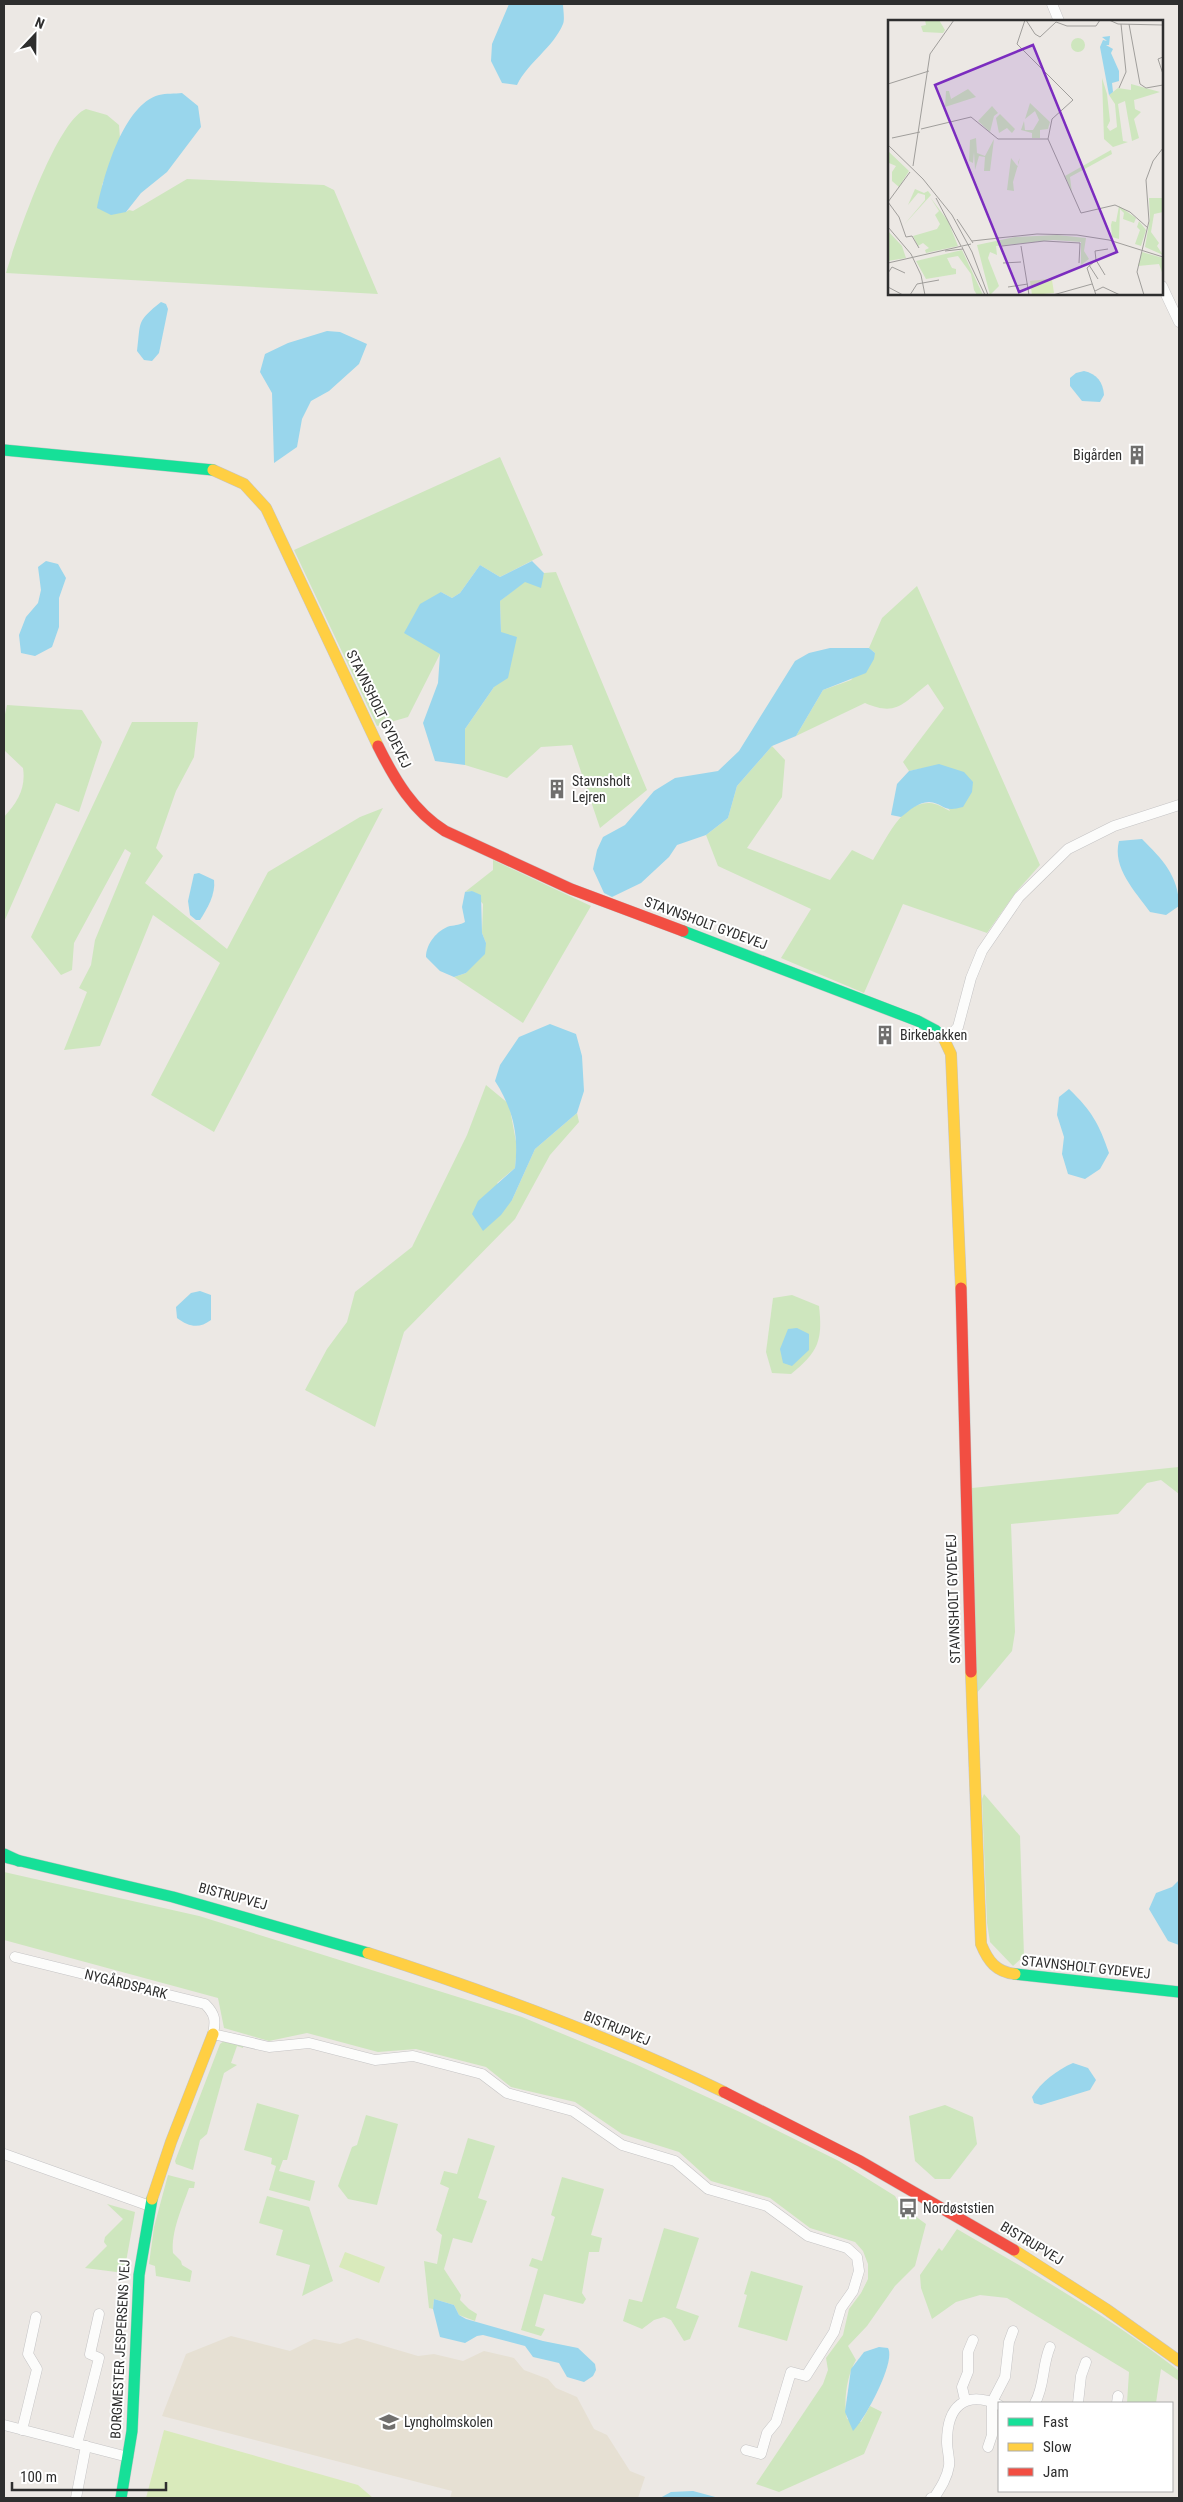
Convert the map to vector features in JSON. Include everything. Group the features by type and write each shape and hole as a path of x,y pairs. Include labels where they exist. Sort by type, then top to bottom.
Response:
{"main road":[{"name":"STAVNSHOLT GYDEVEJ","path":"4,450 217,470 244,484 266,508 393,777 426,820 445,832 571,889 785,968 918,1021 935,1029 947,1038 951,1054 960,1227 965,1504 982,1944 987,1958 994,1968 1006,1973 1179,1992"},
{"name":"BISTRUPVEJ","path":"4,1857 191,1900 313,1935 439,1976 657,2060 848,2153 1084,2293 1179,2358"},
{"name":"BORGMESTER JESPERSENS VEJ","path":"121,2498 132,2430 137,2289 141,2252 150,2206 162,2168 213,2034"},
{"name":"BISTRUPVEJ","path":"1154,2342 1179,2362"}],"street":[{"path":"1052,4 1059,20"},
{"path":"1163,288 1179,322"},
{"path":"947,1038 958,1027 970,978 982,951 1019,897 1068,849 1114,826 1179,805"},
{"name":"NYGÅRDSPARK","path":"15,1957 205,2004 213,2012 216,2021 213,2034"},
{"path":"213,2034 269,2047 309,2043 375,2060 413,2056 482,2074 508,2093 572,2111 622,2145 675,2161 708,2189 767,2206 808,2236 847,2248 857,2257 859,2271 853,2291 841,2308 834,2332 806,2376 790,2372 776,2422 767,2432 761,2454 746,2450"},
{"path":"4,2154 150,2206"},
{"path":"76,2498 81,2445 99,2358 90,2354 100,2314"},
{"path":"22,2430 37,2369 28,2354 36,2317"},
{"path":"988,2447 992,2435 996,2403 1005,2377 1009,2342 1013,2331"},
{"path":"965,2400 962,2387 968,2372 968,2352 973,2340"},
{"path":"1035,2402 1044,2382 1045,2359 1050,2347"},
{"path":"1078,2402 1086,2362"},
{"path":"933,2498 945,2482 949,2464 947,2442 950,2425 956,2409 965,2400 977,2397 996,2403"},
{"path":"4,2425 128,2457"}],"shaded area":[{"name":"Lyngholmskolen","path":"231,2336 290,2351 314,2339 340,2344 357,2338 418,2356 434,2354 463,2361 484,2351 514,2358 524,2370 548,2379 556,2388 577,2397 594,2429 607,2435 630,2471 645,2477 638,2498 450,2498 452,2491 162,2416 186,2354"}],"green space":[{"path":"86,109 107,115 119,125 120,139 102,185 126,212 129,210 133,211 187,179 324,185 334,190 378,294 6,273 18,235 50,157 74,118"},
{"path":"500,457 543,555 500,577 480,565 460,593 452,598 441,592 440,654 408,717 377,726 294,550"},
{"path":"556,572 647,790 600,828 572,745 541,747 507,778 465,765 465,729 494,687 501,632 500,601 525,581 540,587 544,573"},
{"path":"917,586 1040,865 1016,892 987,933 903,904 864,993 781,958 811,909 718,866 706,835 728,818 737,786 772,746 785,760 782,797 747,848 830,880 852,850 873,860 895,824 910,809 918,805 931,803 950,811 924,768 909,771 903,762 944,708 928,684 899,706 885,709 865,703 796,736 823,690 851,680 875,653 869,648 882,618"},
{"path":"7,705 82,710 102,742 79,812 56,803 4,922 4,817 20,794 24,775 23,768 4,750 4,719"},
{"path":"132,722 198,722 194,757 176,791 156,848 163,856 145,883 227,949 268,872 360,817 383,808 214,1132 151,1095 220,963 153,915 100,1046 64,1050 87,992 79,988 91,965 95,940 131,853 125,849 74,943 72,970 61,975 31,937"},
{"path":"493,860 591,906 523,1023 454,977 466,973 486,943 482,933 483,904 472,891 465,892 493,870"},
{"path":"486,1085 509,1104 517,1147 515,1168 497,1183 512,1200 535,1149 577,1113 579,1122 550,1155 515,1219 404,1332 375,1427 305,1390 327,1349 347,1322 355,1292 412,1247 467,1135"},
{"path":"792,1295 819,1306 820,1328 817,1345 807,1359 791,1374 772,1373 766,1352 773,1298"},
{"path":"1179,1467 1179,1494 1161,1480 1147,1483 1118,1514 1011,1524 1015,1632 1012,1651 976,1694 970,1534 972,1488"},
{"path":"984,1794 1020,1836 1024,1956 1013,1966 990,1942 987,1923 982,1799"},
{"path":"4,1872 199,1916 522,2017 635,2064 742,2113 839,2161 895,2196 900,2205 926,2224 915,2266 895,2286 867,2326 848,2346 856,2360 850,2373 847,2388 845,2404 847,2419 861,2422 870,2406 882,2412 864,2454 779,2492 756,2484 823,2384 828,2370 826,2358 843,2335 849,2309 861,2293 868,2279 868,2264 863,2251 855,2242 810,2228 770,2198 711,2181 679,2152 622,2134 575,2102 511,2087 486,2067 416,2049 378,2052 307,2033 269,2041 224,2028 218,1998 4,1940"},
{"path":"224,2041 243,2045 243,2048 237,2046 231,2063 237,2065 224,2073 207,2134 200,2140 193,2170 176,2164 175,2161 220,2044"},
{"path":"257,2103 299,2115 287,2160 283,2160 279,2171 315,2181 310,2201 269,2190 276,2166 271,2164 272,2158 244,2150"},
{"path":"945,2105 973,2117 977,2144 950,2179 935,2179 915,2161 909,2116"},
{"path":"366,2115 398,2124 377,2205 348,2199 338,2186 352,2147 357,2145"},
{"path":"468,2138 495,2146 478,2198 487,2201 472,2243 453,2238 444,2269 461,2295 460,2300 477,2314 475,2321 459,2315 454,2305 434,2299 433,2309 429,2308 424,2261 437,2264 442,2235 436,2230 449,2188 440,2184 444,2171 457,2174"},
{"path":"168,2175 195,2182 194,2188 189,2188 180,2212 175,2228 173,2245 173,2253 181,2261 182,2265 192,2271 190,2282 156,2276 155,2266 149,2264 154,2227"},
{"path":"562,2177 604,2189 591,2235 602,2238 599,2252 589,2252 582,2293 586,2299 583,2304 544,2294 535,2326 545,2329 541,2336 521,2330 538,2269 529,2266 532,2258 542,2261 555,2217 551,2215"},
{"path":"267,2196 309,2207 333,2281 302,2296 310,2265 276,2255 283,2230 259,2223"},
{"path":"107,2204 135,2212 124,2273 85,2268 107,2246 104,2242 105,2237 123,2219"},
{"path":"664,2228 699,2238 676,2308 699,2316 690,2339 684,2341 671,2320 664,2317 654,2320 642,2329 623,2321 629,2299 642,2302"},
{"path":"957,2229 1042,2279 1126,2332 1179,2371 1179,2381 1161,2369 1156,2402 1127,2402 1129,2372 1007,2298 980,2295 956,2302 932,2319 921,2288 920,2275 939,2248 942,2251"},
{"path":"345,2252 385,2267 379,2283 339,2267"},
{"path":"751,2271 803,2286 787,2341 738,2327 747,2295 744,2294"},
{"path":"164,2430 358,2485 373,2498 146,2498"}],"water":[{"path":"509,4 563,4 564,22 559,33 527,69 517,85 502,83 491,61 492,44"},
{"path":"182,93 198,106 201,127 167,172 141,193 126,212 111,215 97,208 110,160 125,126 135,112 146,101 159,95"},
{"path":"161,302 166,304 168,309 159,353 152,361 144,360 137,351 141,323 143,318"},
{"path":"327,331 340,332 367,344 359,364 329,391 311,401 302,419 297,447 274,463 272,393 260,372 265,354 288,343"},
{"path":"1084,371 1096,376 1101,382 1104,395 1100,402 1082,401 1070,386 1070,378 1076,373"},
{"path":"46,561 58,564 66,578 59,598 59,627 52,647 35,656 21,653 19,635 26,617 38,603 41,590 38,567"},
{"path":"532,561 544,573 541,588 525,582 500,601 501,632 517,637 508,678 494,687 465,729 465,765 435,761 423,723 438,683 440,654 404,633 420,604 441,592 452,598 460,593 480,565 500,577"},
{"path":"830,648 869,648 875,653 874,659 866,673 823,690 796,736 772,746 737,786 728,818 706,835 677,845 669,857 641,883 612,897 604,893 593,869 597,850 603,837 625,825 654,791 675,778 718,771 739,751 795,661 809,653"},
{"path":"939,764 964,772 973,782 972,792 963,807 951,809 925,802 914,807 901,817 891,815 897,784 909,771"},
{"path":"1142,839 1168,869 1176,886 1179,906 1166,915 1150,912 1126,879 1119,861 1119,841"},
{"path":"199,873 214,880 214,885 208,906 200,920 196,920 190,915 188,901 194,874"},
{"path":"472,891 481,895 482,933 486,943 485,954 466,973 454,977 440,971 426,957 426,952 437,934 445,928 465,922 462,907 465,892"},
{"path":"550,1024 576,1034 582,1056 584,1091 577,1113 535,1149 512,1200 501,1215 483,1231 472,1214 478,1201 515,1168 516,1144 513,1123 506,1102 495,1081 500,1065 519,1037"},
{"path":"1069,1089 1084,1104 1094,1118 1109,1153 1100,1169 1085,1179 1068,1174 1062,1154 1064,1137 1057,1115 1059,1097"},
{"path":"200,1291 211,1295 211,1320 202,1325 194,1326 177,1318 176,1307 191,1293"},
{"path":"797,1328 809,1334 809,1350 792,1366 783,1363 780,1349 788,1329"},
{"path":"1179,1880 1179,1945 1168,1941 1149,1909 1156,1893 1172,1887"},
{"path":"1073,2063 1088,2068 1096,2080 1090,2090 1041,2105 1034,2103 1032,2097 1040,2086 1055,2073"},
{"path":"434,2299 454,2305 459,2315 466,2319 543,2341 578,2348 595,2364 596,2370 593,2376 584,2382 567,2377 559,2363 533,2357 525,2346 483,2335 477,2336 465,2343 440,2337 433,2309"},
{"path":"879,2347 888,2348 888,2365 865,2415 853,2431 845,2412 851,2369 864,2352"},
{"path":"693,2491 719,2498 660,2498 671,2492"}],"traffic: fast":[{"path":"4,450 213,470"},
{"path":"683,931 918,1021 935,1030 943,1037"},
{"path":"4,1854 19,1861"},
{"path":"8,1858 173,1897 368,1953"},
{"path":"1015,1974 1179,1992"},
{"path":"121,2498 132,2431 139,2275 152,2199"}],"traffic: slow":[{"path":"213,470 244,484 266,508 378,746"},
{"path":"943,1037 951,1054 961,1288"},
{"path":"971,1672 981,1944 994,1965 1003,1971 1015,1974"},
{"path":"368,1953 459,1983 549,2016 637,2052 724,2092"},
{"path":"152,2199 171,2142 213,2034"},
{"path":"1014,2250 1106,2309 1179,2361"}],"traffic: jam":[{"path":"378,746 406,794 423,814 445,831 571,889 683,931"},
{"path":"961,1288 971,1672"},
{"path":"724,2092 860,2161 1014,2250"}],"place":[{"name":"Bigården","path":"1137,455"},
{"name":"Stavnsholt Lejren","path":"557,789"},
{"name":"Birkebakken","path":"885,1035"},
{"name":"Nordøststien","path":"908,2208"},
{"name":"Lyngholmskolen","path":"389,2422"}]}
